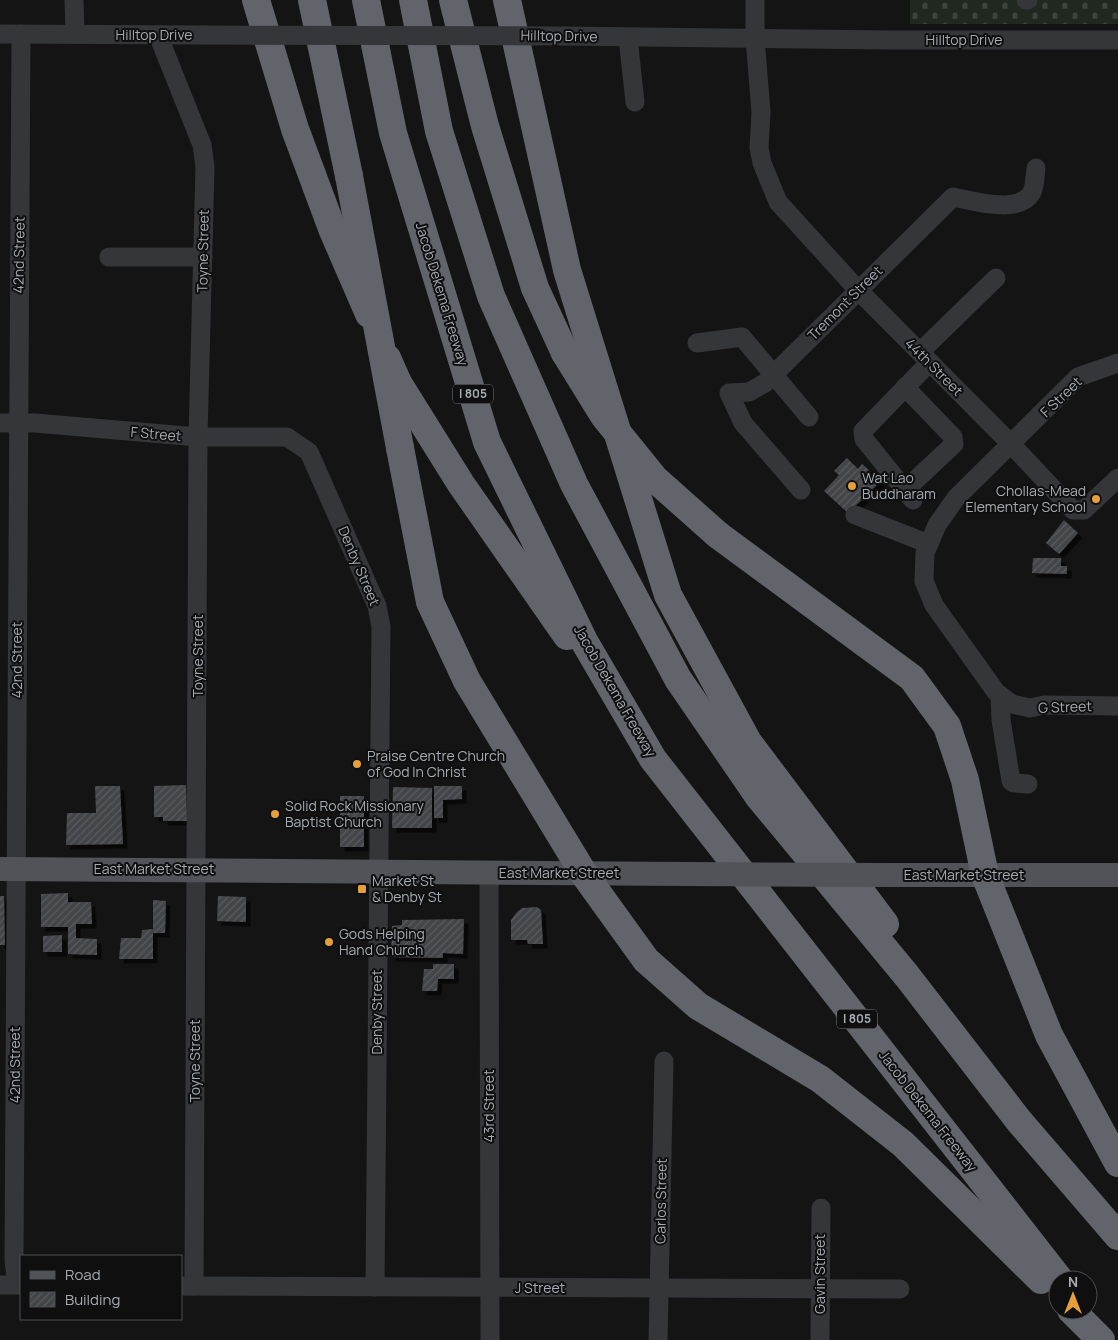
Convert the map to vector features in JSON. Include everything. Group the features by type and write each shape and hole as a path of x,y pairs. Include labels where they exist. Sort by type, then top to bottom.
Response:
{"highway":[{"path":"256,0 294,129 312,179 398,383 460,484 653,759"},
{"path":"312,0 350,176 430,602 467,681 584,874 646,960 698,1006 820,1079 903,1144 1048,1287"},
{"name":"Jacob Dekema Freeway","path":"366,0 393,133 487,442 584,641 653,759 1052,1270"},
{"path":"413,0 439,132 491,296 574,484 678,680 759,798 906,976 1019,1121 1118,1236"},
{"path":"453,0 485,126 535,288 565,353 604,416 655,479 718,535 912,678 946,726 965,780 985,875 1049,1035 1118,1163"},
{"path":"507,0 567,270 668,595 748,742 908,955 1019,1121"},
{"path":"1081,1320 1101,1340"},
{"path":"1092,1320 1107,1340"}],"main road":[{"name":"East Market Street","path":"8,869 584,874 1118,875"}],"street":[{"path":"74,0 75,34"},
{"name":"44th Street","path":"755,0 755,38 760,112 759,148 762,163 778,202 858,290 1012,445 1073,510 1084,510 1118,478"},
{"name":"Hilltop Drive","path":"0,34 1118,40"},
{"name":"42nd Street","path":"20,1285 16,1278 14,1260 8,869 9,423 21,34"},
{"name":"Toyne Street","path":"158,35 202,146 205,167 198,437 197,870 187,1286"},
{"path":"628,38 635,102"},
{"name":"Tremont Street","path":"801,490 743,423 730,393 749,392 765,383 953,197 978,202 1016,205 1025,200 1032,192 1036,168"},
{"path":"109,257 203,257"},
{"path":"905,387 953,437 954,444 909,495 864,439 863,430 905,387 925,357 996,278"},
{"path":"697,343 742,338 809,417"},
{"name":"F Street","path":"1012,445 1078,377 1118,363"},
{"name":"F Street","path":"9,423 198,437 287,437 309,452"},
{"path":"1012,445 956,498 937,525 925,553 924,581 934,605 1006,699 1001,720 1011,781 1028,784"},
{"name":"Denby Street","path":"309,452 377,606 381,627 375,1287"},
{"path":"855,515 929,544"},
{"name":"G Street","path":"1006,699 1030,708 1044,705 1118,706"},
{"name":"43rd Street","path":"490,873 490,1340"},
{"name":"Carlos Street","path":"658,1340 664,1061"},
{"name":"Gavin Street","path":"820,1340 821,1208"},
{"path":"0,1285 20,1285"},
{"name":"J Street","path":"187,1286 900,1289"}],"green space":[{"path":"910,0 1118,0 1118,24 910,24"}],"building":[{"name":"Wat Lao Buddharam","path":"847,458 858,469 862,464 869,470 865,474 872,480 875,476 881,481 848,513 824,491 839,475 834,471"},
{"path":"1064,520 1078,533 1059,554 1046,543"},
{"path":"1033,558 1061,558 1061,566 1067,566 1067,574 1032,573"},
{"path":"186,785 187,821 163,821 163,817 154,817 154,786"},
{"path":"95,786 120,786 123,844 66,845 67,813 96,813"},
{"path":"434,786 462,786 462,799 443,800 443,818 434,818"},
{"path":"393,787 432,788 432,828 392,828"},
{"path":"340,796 364,796 364,847 340,847"},
{"path":"68,893 68,902 91,902 92,924 76,924 76,938 97,939 97,955 68,954 68,927 41,927 41,894"},
{"path":"0,896 4,896 5,945 0,945"},
{"path":"218,896 246,897 246,922 217,921"},
{"path":"153,900 166,901 165,933 153,933 153,959 119,959 121,938 141,938 142,930 153,929"},
{"path":"537,907 541,910 543,944 528,944 527,940 511,940 511,920 517,912 522,908"},
{"path":"464,919 463,954 443,953 443,958 391,957 392,926 402,925 402,920"},
{"path":"62,935 62,952 43,952 43,936"},
{"path":"433,964 454,964 454,979 438,979 437,991 422,991 424,969 433,969"}],"place":[{"name":"Wat Lao Buddharam","path":"852,486"},
{"name":"Chollas-Mead Elementary School","path":"1096,499"},
{"name":"Praise Centre Church of God In Christ","path":"357,764"},
{"name":"Solid Rock Missionary Baptist Church","path":"275,814"},
{"name":"Market St & Denby St","path":"362,889"},
{"name":"Gods Helping Hand Church","path":"329,942"}]}
